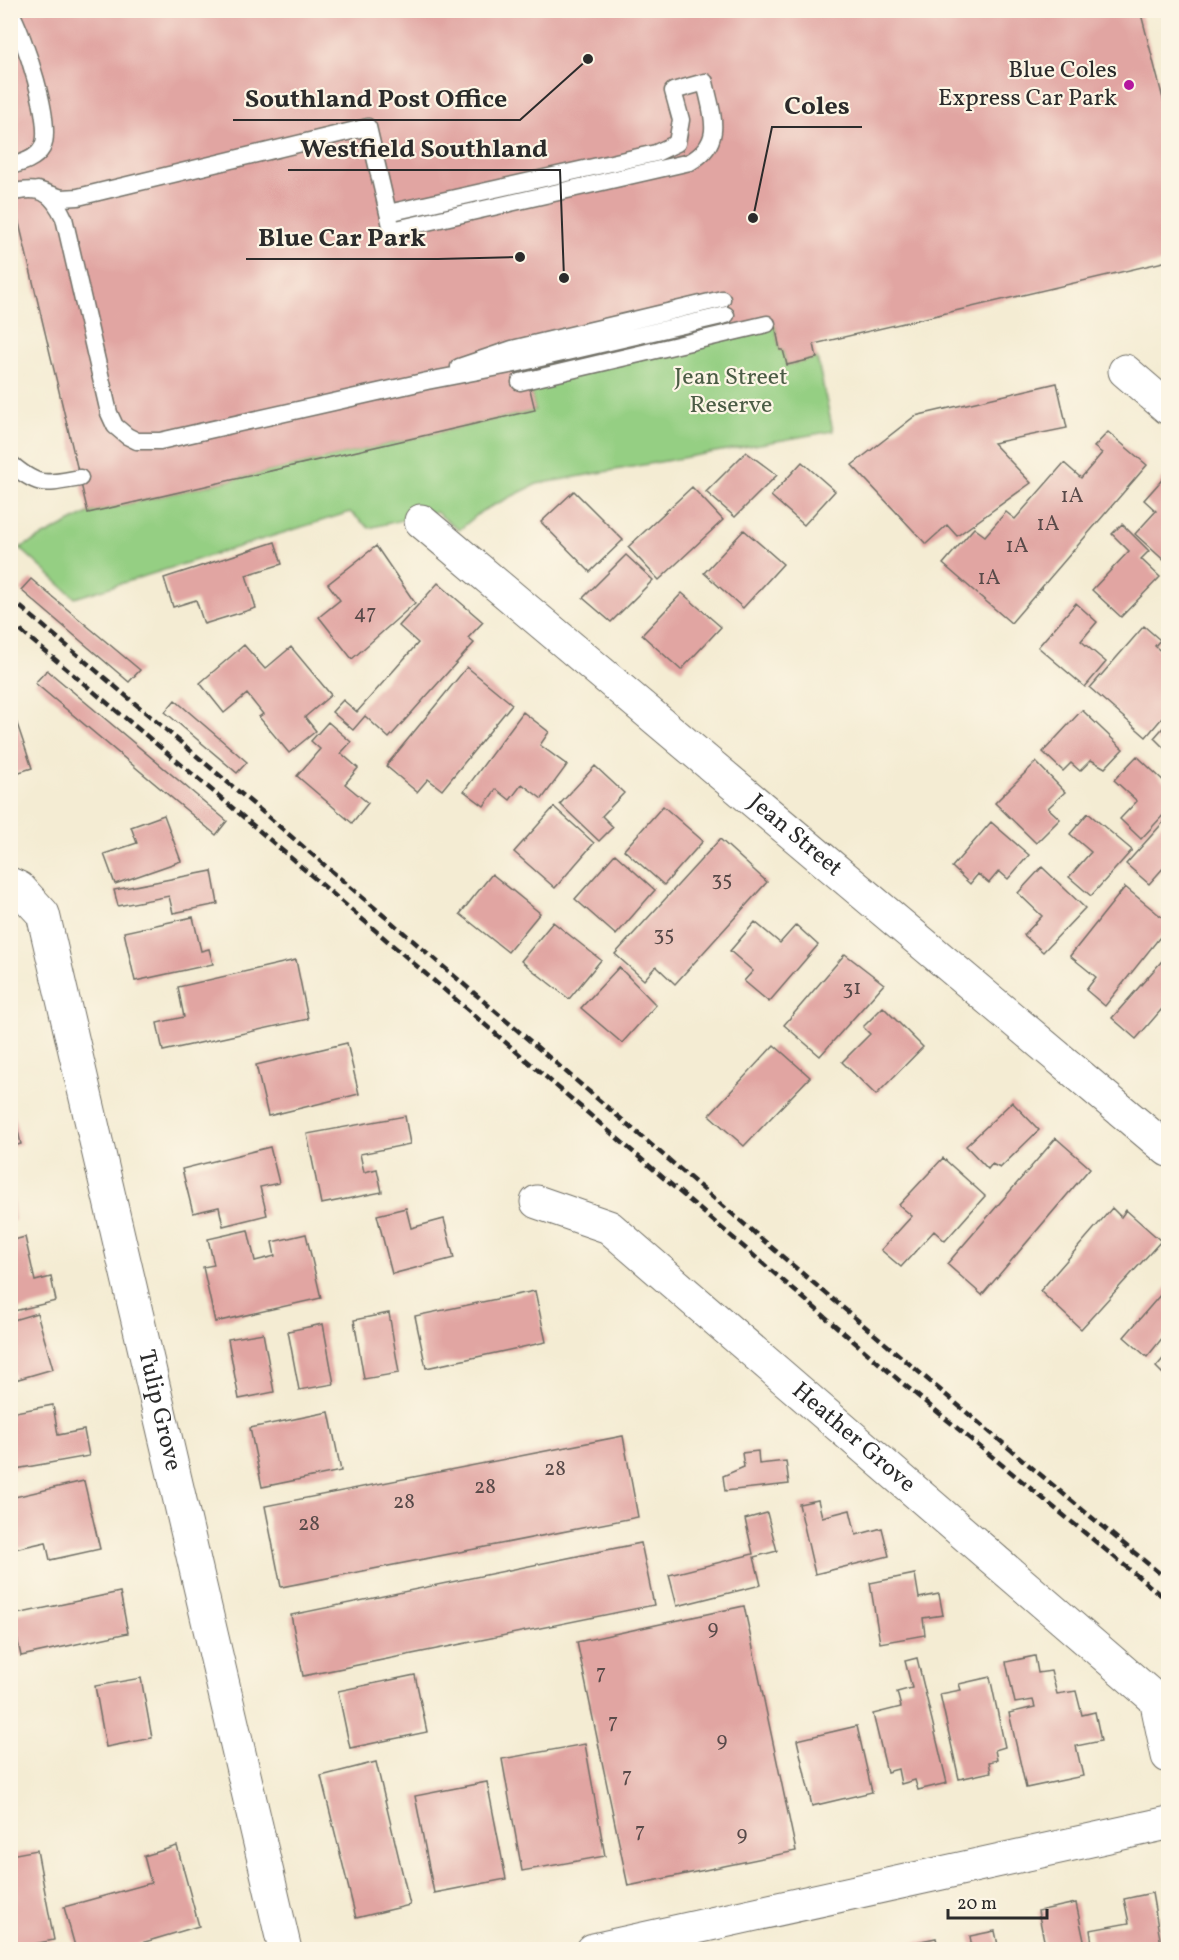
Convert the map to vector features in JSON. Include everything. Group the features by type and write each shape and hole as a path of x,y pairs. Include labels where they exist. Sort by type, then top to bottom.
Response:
{"street":[{"path":"1125,371 1168,408"},
{"name":"Jean Street","path":"421,521 1168,1150"},
{"name":"Tulip Grove","path":"10,884 19,888 43,914 285,1950"},
{"name":"Heather Grove","path":"537,1202 609,1227 1162,1705 1168,1756"},
{"path":"593,1950 1168,1823"}],"lane":[{"path":"18,10 20,28"},
{"path":"10,11 20,28 29,52 46,138 42,149 34,157 10,166"},
{"path":"11,193 26,189 38,190 62,198 78,197 368,127 388,213 393,230 428,213 656,153 677,143 681,120 673,91 705,82 714,135 710,146 702,155 690,162 428,213 388,213"},
{"path":"38,190 50,196 58,205 64,218 109,413 115,426 137,441 160,441 399,388 514,356 724,307"},
{"path":"520,381 767,324"},
{"path":"10,463 32,480 42,484 80,478"}],"green space":[{"name":"Jean Street Reserve","path":"775,324 780,350 783,350 787,365 817,358 833,431 537,484 482,511 459,530 436,512 369,528 350,512 75,598 20,548 88,513 535,410 528,381"}],"building":[{"path":"10,10 1140,10 1168,118 1168,261 814,344 817,358 787,365 783,350 780,350 775,324 528,381 535,410 88,513 10,185"},
{"path":"1057,383 1067,428 993,443 1031,483 957,536 947,525 926,544 852,465 915,416"},
{"path":"1108,432 1147,465 1011,623 943,564 974,528 985,536 1006,512 1015,519 1064,463 1081,478 1102,453 1094,447"},
{"path":"746,452 777,475 735,517 706,492"},
{"path":"802,462 835,491 804,525 771,496"},
{"path":"1168,473 1168,564 1135,534 1156,511 1144,500"},
{"path":"692,487 723,520 659,580 628,547"},
{"path":"574,491 623,540 590,572 541,522"},
{"path":"1122,524 1149,551 1141,559 1160,577 1121,617 1092,590 1129,551 1112,534"},
{"path":"744,530 783,564 743,608 704,573"},
{"path":"275,542 282,564 246,575 256,608 204,624 196,600 173,607 164,578"},
{"path":"376,546 415,603 352,659 319,617 340,600 328,584"},
{"path":"626,555 653,580 611,622 583,598"},
{"path":"31,579 140,670 129,682 21,590"},
{"path":"438,583 483,622 468,638 474,643 389,738 365,716 353,730 332,712 343,700 357,712 418,643 399,626"},
{"path":"682,593 721,627 681,670 642,635"},
{"path":"1076,603 1097,622 1081,641 1106,662 1085,687 1038,647"},
{"path":"1144,626 1160,640 1155,646 1168,658 1168,711 1146,737 1090,688"},
{"path":"244,645 265,669 291,647 331,695 305,717 316,731 289,753 259,717 263,714 247,694 224,713 200,683"},
{"path":"467,667 512,704 442,790 428,779 417,792 386,766"},
{"path":"47,670 227,821 216,835 35,683"},
{"path":"175,700 247,762 237,773 165,712"},
{"path":"10,703 32,768 10,775"},
{"path":"1082,710 1123,749 1105,768 1091,760 1080,771 1071,763 1063,771 1043,752"},
{"path":"523,712 549,732 540,745 567,765 542,799 522,784 510,800 496,789 484,806 464,791"},
{"path":"328,722 351,742 341,753 358,768 345,784 368,803 352,823 297,776 320,749 311,741"},
{"path":"1168,722 1168,752 1154,738"},
{"path":"1137,756 1168,785 1168,810 1141,839 1120,819 1137,801 1114,780"},
{"path":"1036,762 1065,792 1048,808 1060,819 1036,843 995,803"},
{"path":"595,766 624,793 602,816 613,827 599,841 560,804"},
{"path":"663,806 703,841 664,885 624,850"},
{"path":"554,807 594,843 555,888 514,852"},
{"path":"1088,813 1132,850 1091,896 1069,877 1091,852 1070,834"},
{"path":"164,815 181,861 115,884 104,854 137,843 131,827"},
{"path":"1168,817 1168,868 1166,865 1149,884 1126,864"},
{"path":"991,822 1029,855 1008,879 999,871 989,883 978,874 970,884 952,867"},
{"path":"720,839 767,882 675,984 656,966 644,980 615,954"},
{"path":"615,854 655,890 616,935 575,899"},
{"path":"1042,867 1085,908 1043,952 1024,935 1042,916 1018,893"},
{"path":"212,871 218,904 173,913 169,896 118,906 114,890"},
{"path":"492,874 540,913 508,952 460,914"},
{"path":"1125,887 1168,922 1168,927 1105,1006 1086,990 1096,977 1070,956"},
{"path":"193,917 201,951 209,949 213,964 135,981 124,932"},
{"path":"553,922 601,960 569,999 521,961"},
{"path":"755,922 780,943 796,925 818,945 769,1002 744,981 753,971 730,951"},
{"path":"845,954 884,984 820,1056 784,1025"},
{"path":"1168,954 1168,968 1164,973 1168,977 1168,1002 1136,1039 1112,1018"},
{"path":"296,960 308,1019 163,1051 157,1023 184,1017 178,987"},
{"path":"619,967 656,1005 622,1043 581,1008"},
{"path":"883,1007 923,1047 876,1095 842,1062 870,1034 863,1027"},
{"path":"347,1043 359,1094 268,1116 256,1065"},
{"path":"774,1045 810,1077 744,1146 709,1115"},
{"path":"10,1098 21,1144 10,1147"},
{"path":"1012,1102 1039,1130 1000,1168 992,1164 988,1169 966,1146"},
{"path":"405,1116 410,1144 360,1154 364,1172 377,1169 382,1192 321,1204 307,1134"},
{"path":"1056,1138 1090,1168 982,1295 947,1264"},
{"path":"270,1147 279,1183 260,1187 267,1215 223,1226 219,1207 193,1213 182,1169"},
{"path":"943,1158 985,1196 945,1241 934,1231 901,1267 881,1250 912,1216 899,1205"},
{"path":"10,1179 12,1179 15,1221 10,1221"},
{"path":"406,1208 411,1228 444,1219 454,1258 392,1274 377,1215"},
{"path":"1112,1208 1121,1217 1126,1210 1161,1241 1081,1329 1040,1291"},
{"path":"248,1230 255,1261 275,1256 272,1242 306,1234 321,1298 215,1322 203,1267 214,1265 208,1239"},
{"path":"25,1237 35,1281 51,1277 56,1301 10,1312 10,1241"},
{"path":"1168,1286 1168,1331 1147,1357 1124,1337"},
{"path":"535,1291 546,1342 426,1368 415,1316"},
{"path":"37,1313 53,1369 15,1380 10,1363 10,1321"},
{"path":"389,1313 399,1373 364,1379 354,1320"},
{"path":"323,1324 334,1384 299,1390 288,1331"},
{"path":"263,1333 274,1392 239,1399 228,1339"},
{"path":"1168,1353 1168,1379 1156,1367"},
{"path":"53,1405 58,1435 84,1430 89,1456 10,1470 10,1413"},
{"path":"329,1412 341,1471 262,1487 250,1428"},
{"path":"623,1436 638,1517 281,1587 265,1506"},
{"path":"758,1451 759,1464 786,1461 789,1484 725,1491 723,1476 744,1467 742,1453"},
{"path":"84,1481 100,1549 50,1560 46,1542 10,1550 10,1498"},
{"path":"818,1500 822,1517 850,1510 856,1535 882,1528 889,1556 815,1574 799,1504"},
{"path":"767,1513 777,1551 754,1557 761,1585 677,1606 669,1575 753,1554 745,1519"},
{"path":"641,1543 654,1605 303,1676 291,1615"},
{"path":"915,1574 919,1598 939,1594 943,1615 923,1618 925,1635 880,1643 870,1583"},
{"path":"120,1592 128,1633 21,1656 12,1615"},
{"path":"744,1606 796,1851 628,1886 577,1642"},
{"path":"1035,1656 1038,1673 1051,1671 1057,1694 1076,1691 1082,1715 1095,1712 1101,1741 1076,1746 1083,1776 1026,1788 1009,1713 1035,1707 1033,1700 1015,1703 1006,1662"},
{"path":"917,1658 947,1783 918,1790 915,1780 901,1784 898,1769 887,1772 873,1714 901,1707 897,1692 912,1688 905,1661"},
{"path":"415,1675 427,1732 350,1748 338,1691"},
{"path":"990,1677 1005,1747 995,1750 997,1760 989,1762 991,1772 959,1779 940,1694 961,1690 959,1684"},
{"path":"141,1678 152,1738 106,1747 95,1686"},
{"path":"857,1726 872,1792 812,1806 797,1740"},
{"path":"585,1744 605,1856 522,1871 502,1759"},
{"path":"376,1762 410,1905 356,1918 321,1776"},
{"path":"487,1782 506,1879 434,1893 415,1796"},
{"path":"177,1846 199,1926 118,1950 76,1950 64,1907 151,1883 144,1856"},
{"path":"37,1850 54,1940 14,1948 10,1931 10,1855"},
{"path":"1152,1893 1162,1950 1093,1950 1090,1930 1129,1923 1124,1899"},
{"path":"1076,1903 1086,1950 1046,1950 1038,1911"},
{"path":"1168,1914 1168,1943 1161,1916"},
{"path":"995,1931 999,1950 972,1950 970,1936"},
{"path":"936,1938 939,1950 887,1950 887,1948"}],"railway":[{"path":"10,598 829,1296 1168,1580"},
{"path":"10,622 220,797 901,1382 1168,1601"}],"place":[{"name":"Southland Post Office","path":"588,59"},
{"name":"Blue Coles Express Car Park","path":"1129,85"},
{"name":"Coles","path":"753,218"},
{"name":"Blue Car Park","path":"520,257"},
{"name":"Westfield Southland","path":"564,278"}]}
